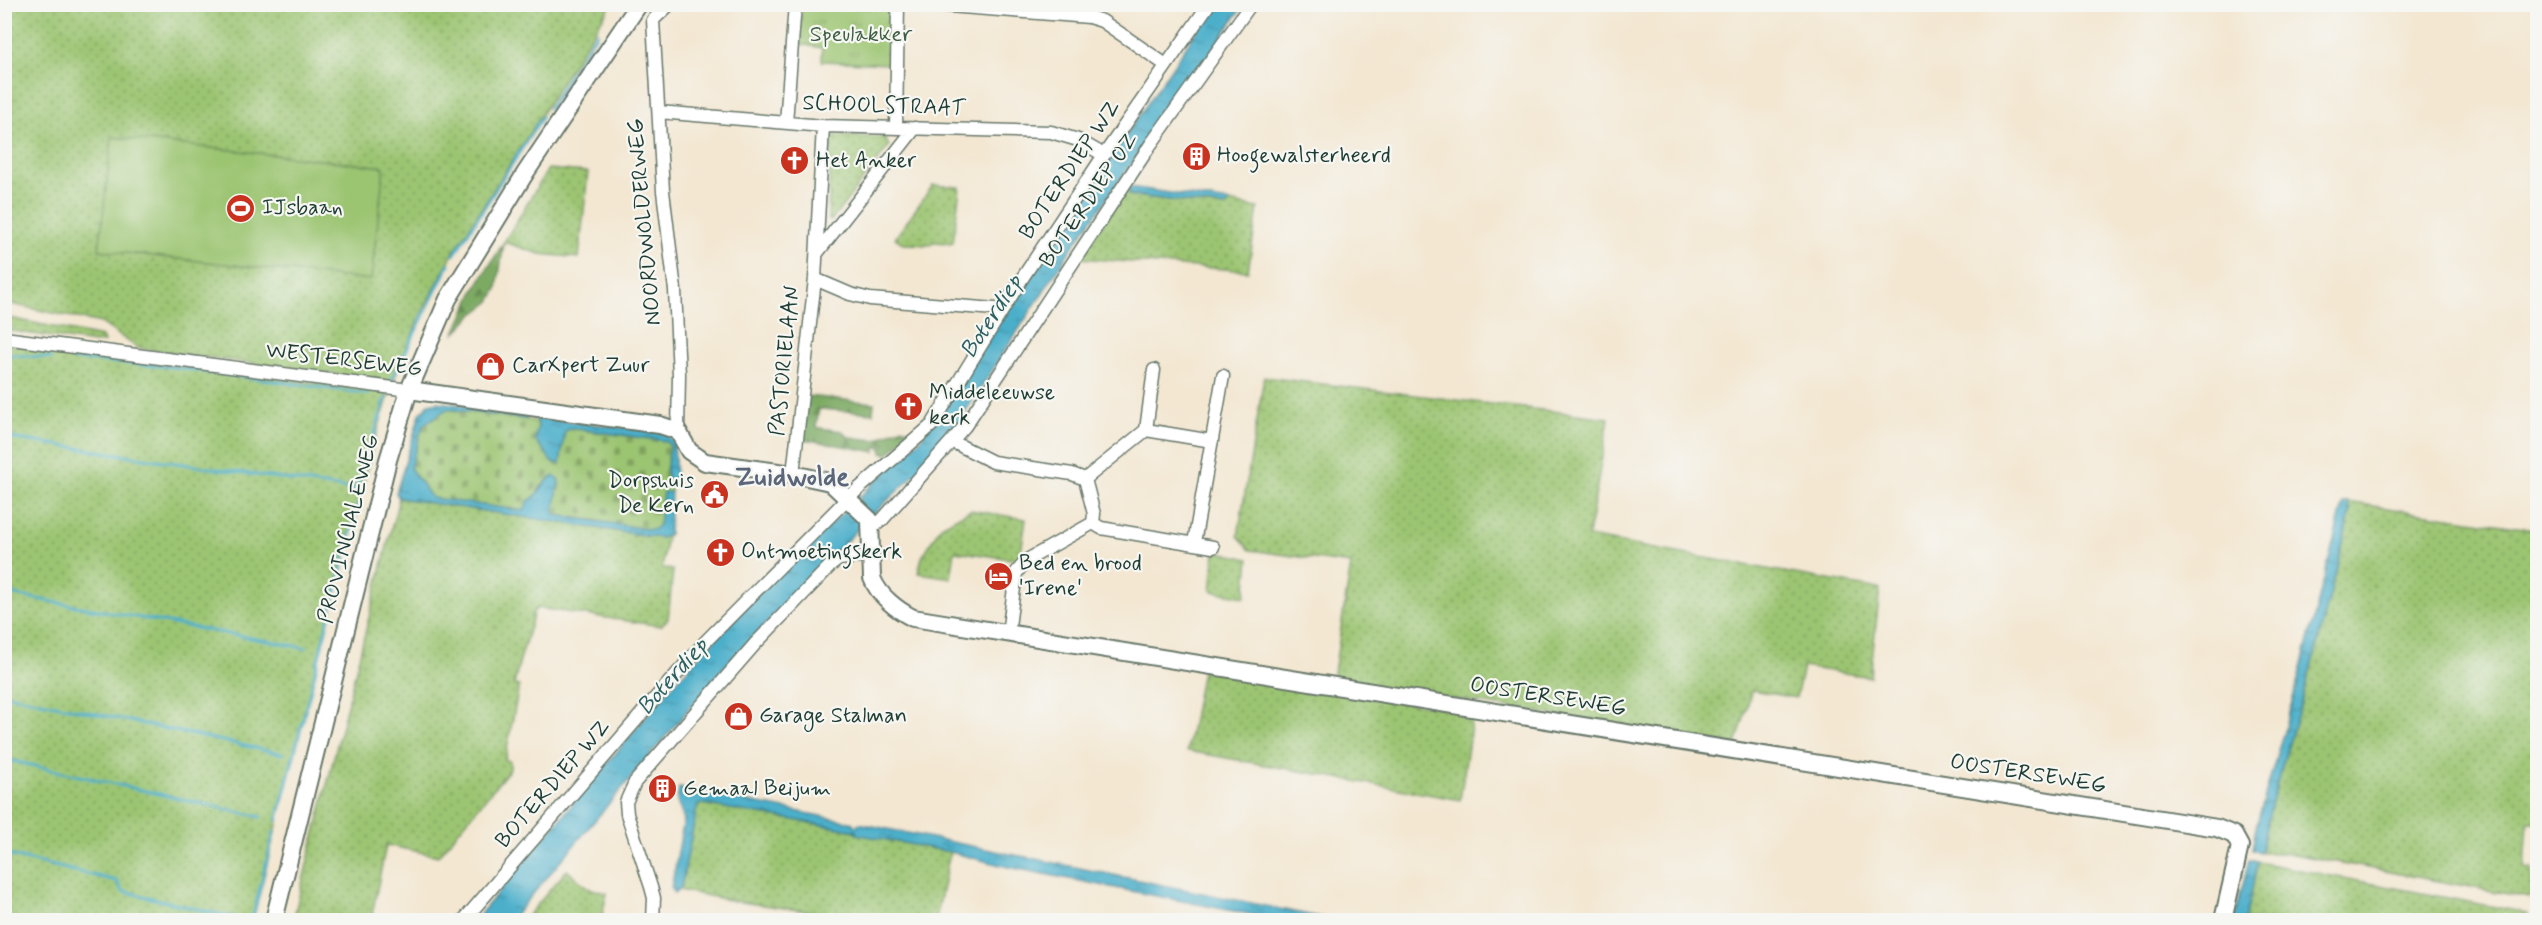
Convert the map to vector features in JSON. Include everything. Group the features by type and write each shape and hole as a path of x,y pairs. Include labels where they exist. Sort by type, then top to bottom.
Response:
{"street":[{"name":"PROVINCIALEWEG","path":"274,921 388,460 409,390 448,299 526,172 639,4"},
{"name":"NOORDWOLDERWEG","path":"670,4 653,20 663,191 675,290 679,375 678,431"},
{"path":"786,123 795,4"},
{"path":"897,128 898,4"},
{"path":"923,4 1089,17 1102,21 1166,65"},
{"name":"BOTERDIEP WZ","path":"464,921 707,640 849,499 932,425 1001,312 1104,155 1209,4"},
{"name":"BOTERDIEP OZ","path":"871,524 882,520 953,442 1151,144 1251,4"},
{"name":"SCHOOLSTRAAT","path":"658,112 823,126 1051,132 1078,140 1104,155"},
{"name":"PASTORIELAAN","path":"793,474 815,279 823,126"},
{"path":"817,254 915,128"},
{"path":"815,279 850,294 870,299 947,304 995,309 1001,312"},
{"name":"WESTERSEWEG","path":"4,338 660,424 678,431"},
{"path":"1085,479 1146,430 1154,370"},
{"path":"1194,543 1223,376"},
{"path":"1146,430 1212,441"},
{"path":"678,431 689,451 705,462 793,474 830,482 871,524"},
{"path":"953,442 993,462 1072,474 1085,479"},
{"path":"1085,479 1094,514 1094,523"},
{"path":"1094,523 1101,528 1213,547"},
{"path":"1008,634 1016,573 1027,560 1094,523"},
{"name":"OOSTERSEWEG","path":"871,524 870,556 875,585 900,612 914,618 2217,828 2234,835 2240,846 2223,921"},
{"path":"653,921 654,898 629,824 626,802 635,782 755,644 831,566 839,559 870,556"}],"green space":[{"path":"4,5 611,5 454,252 420,316 393,382 138,348 101,323 5,303"},
{"name":"Speulakker","path":"802,5 893,9 891,64 822,61 822,48 799,44"},
{"path":"831,136 884,137 889,146 831,221 828,219"},
{"name":"IJsbaan","path":"112,137 384,167 371,280 99,250"},
{"path":"548,169 588,172 579,258 540,254 504,242"},
{"path":"933,185 960,187 953,243 904,244 895,238"},
{"path":"1125,189 1129,190 1129,195 1225,207 1229,202 1258,208 1248,271 1080,258"},
{"path":"504,242 497,289 489,303 470,317 454,335 475,289"},
{"path":"5,317 102,337 104,342 94,343 5,330"},
{"path":"5,344 373,390 389,395 372,449 253,920 5,920"},
{"path":"1264,377 1609,418 1588,537 1880,589 1870,677 1803,667 1796,698 1752,690 1736,745 1333,679 1351,564 1250,550 1238,536"},
{"path":"808,396 874,403 873,413 819,409 816,426 819,428 842,431 849,437 875,440 902,427 912,432 888,454 882,453 882,448 876,447 875,452 803,439"},
{"path":"444,409 536,421 538,426 535,440 546,453 567,428 666,441 670,445 666,471 668,479 672,481 671,492 663,493 659,525 653,530 556,515 554,513 559,480 541,486 535,498 528,501 524,511 432,498 410,468 423,425"},
{"path":"399,498 662,538 667,536 662,568 673,570 668,619 661,626 538,608 534,611 514,685 519,686 505,760 510,761 510,769 438,856 386,845 372,915 398,920 293,920"},
{"path":"2347,502 2537,530 2538,822 2528,822 2525,868 2532,869 2530,898 2293,854 2261,852 2275,791 2311,669 2351,509"},
{"path":"970,510 1026,519 1020,559 955,551 951,578 918,573 922,557 941,526"},
{"path":"1215,551 1249,559 1245,597 1211,591"},
{"path":"1202,670 1473,713 1460,800 1187,751"},
{"path":"702,804 856,831 856,834 950,852 936,920 858,920 679,890 697,808"},
{"path":"2258,862 2528,913 2527,920 2245,920"},
{"path":"567,870 588,888 607,893 601,920 524,920"}],"water":[{"path":"1214,5 1244,5 1071,249 941,449 861,526 726,665 511,920 475,920 673,685 751,600 846,510 859,502 860,496 920,440"},
{"path":"1130,187 1229,202 1229,204 1225,207 1129,195"},
{"path":"438,402 517,412 526,415 527,419 447,409 423,425 410,468 432,498 524,511 528,501 536,496 546,481 554,476 559,480 554,513 556,515 653,530 659,525 663,492 671,492 669,534 662,538 399,498 396,493 420,414 429,404"},
{"path":"539,415 548,419 663,432 674,441 676,478 671,482 668,480 666,471 670,446 665,441 571,428 565,431 560,464 551,462 535,440"},
{"path":"2347,502 2351,509 2311,669 2275,791 2261,852 2252,850 2256,827 2296,688 2343,504"},
{"path":"679,788 846,821 853,823 855,827 859,823 1334,920 1279,920 1008,867 950,852 856,834 856,831 702,804 697,808 681,888 674,893 671,889 684,820 677,801"},
{"path":"2249,860 2258,862 2245,920 2234,920"}],"waterway":[{"path":"549,109 597,33"},
{"path":"454,255 542,117"},
{"path":"392,379 449,264"},
{"path":"4,354 51,358"},
{"path":"71,359 172,367 368,394"},
{"path":"4,437 356,490 386,398"},
{"path":"277,821 358,504"},
{"path":"4,593 306,648"},
{"path":"4,694 283,754"},
{"path":"4,759 261,817"},
{"path":"252,920 274,832"},
{"path":"4,854 117,881 122,891 235,918"}],"place":[{"name":"Hoogewalsterheerd","path":"1196,156"},
{"name":"Het Anker","path":"795,161"},
{"name":"IJsbaan","path":"241,208"},
{"name":"CarXpert Zuur","path":"491,366"},
{"name":"Middeleeuwse kerk","path":"908,406"},
{"name":"Dorpshuis De Kern","path":"715,494"},
{"name":"Ontmoetingskerk","path":"720,552"},
{"name":"Bed en brood 'Irene'","path":"998,577"},
{"name":"Garage Stalman","path":"738,716"},
{"name":"Gemaal Beijum","path":"662,789"}],"district":[{"name":"Zuidwolde","path":"792,478"}],"water label":[{"name":"Boterdiep","path":"992,317"},
{"name":"Boterdiep","path":"673,677"}]}
